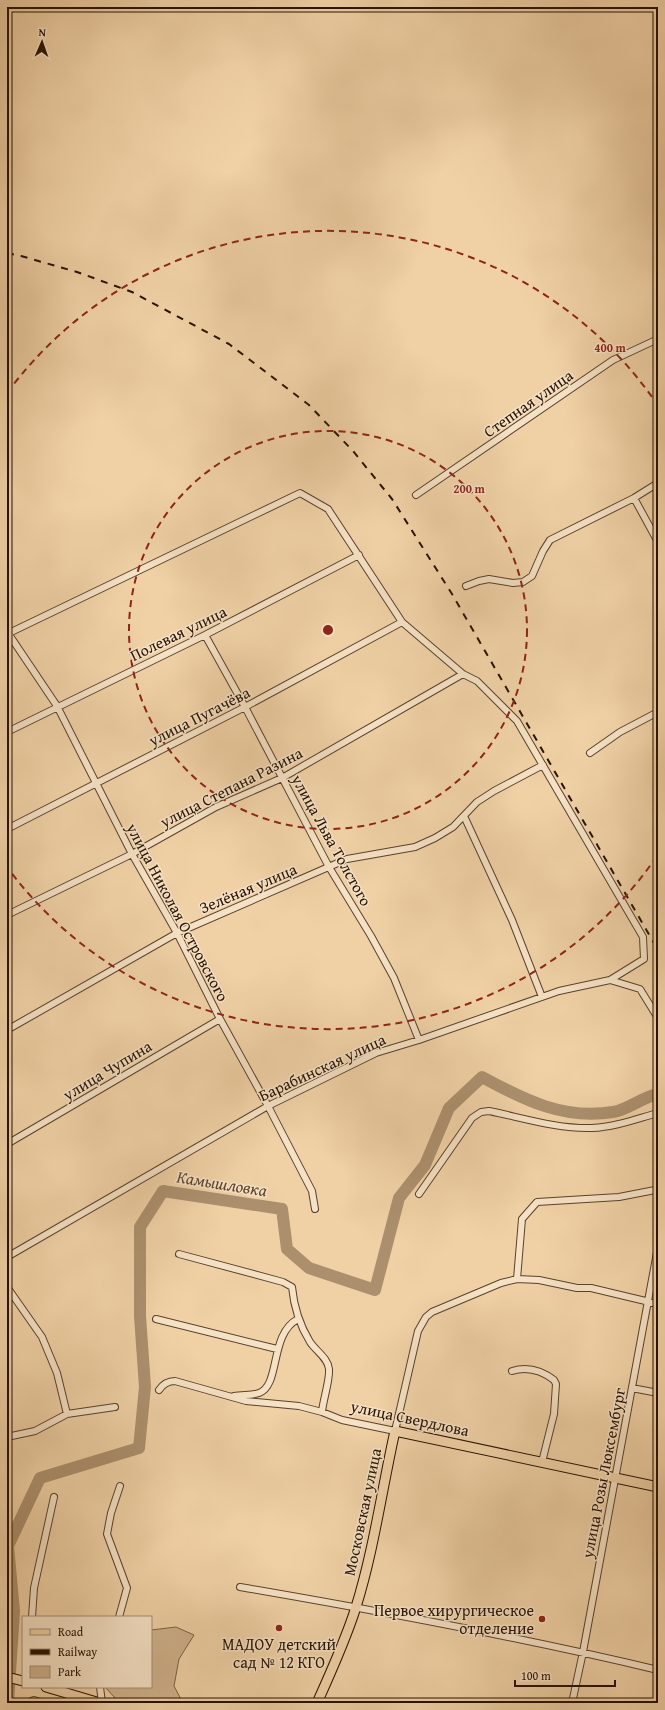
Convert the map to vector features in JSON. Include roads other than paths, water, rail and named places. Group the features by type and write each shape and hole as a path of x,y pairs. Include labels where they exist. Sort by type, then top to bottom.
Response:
{"main road":[{"name":"улица Свердлова","path":"395,1431 658,1487"},
{"name":"Московская улица","path":"317,1703 356,1607 370,1554 384,1478 395,1431"},
{"path":"7,1677 22,1681"},
{"path":"49,1688 101,1703"}],"street":[{"name":"Степная улица","path":"416,495 613,360 658,339"},
{"path":"466,586 488,579 513,583 523,582 532,576 543,551 550,540 634,498 658,484"},
{"path":"8,634 300,493 328,509 402,622 463,674 476,682 517,721 643,937 644,959 610,980"},
{"path":"634,498 658,542"},
{"name":"Полевая улица","path":"7,732 57,706 205,635 359,555"},
{"name":"улица Пугачёва","path":"7,829 245,707 402,622"},
{"name":"улица Николая Островского","path":"8,634 57,706 132,854 177,933 220,1018 268,1106 312,1192 315,1209"},
{"name":"улица Льва Толстого","path":"205,635 245,707 329,867 371,936 394,978 419,1040"},
{"name":"улица Степана Разина","path":"7,915 132,854 216,807 282,778 463,674"},
{"path":"590,753 620,732 658,712"},
{"name":"Зелёная улица","path":"7,1030 177,933 347,859 415,847 453,827 477,802 494,791 543,765"},
{"path":"464,816 512,920 542,997"},
{"name":"Барабинская улица","path":"7,1256 268,1106 376,1053 419,1040 559,991 610,980 640,989 658,1018"},
{"name":"улица Чупина","path":"7,1144 220,1018"},
{"path":"419,1194 472,1118 481,1112 489,1111 570,1128 593,1128 616,1125 658,1113"},
{"path":"658,1194 655,1190 620,1197 537,1202 522,1219 517,1279 539,1280 577,1288 591,1288 658,1304"},
{"name":"улица Розы Люксембург","path":"572,1703 583,1652 658,1247"},
{"path":"179,1254 283,1282 292,1287 294,1306 298,1319 311,1343 328,1363 330,1371 322,1412"},
{"name":"Московская улица","path":"395,1431 421,1323 432,1312 501,1283 517,1279"},
{"path":"7,1287 42,1337 57,1373 67,1414"},
{"path":"156,1319 278,1349"},
{"path":"233,1397 258,1393 268,1386 285,1329 290,1323 298,1319"},
{"path":"512,1371 528,1368 540,1371 554,1380 556,1384 554,1414 542,1462"},
{"name":"улица Свердлова","path":"159,1390 162,1385 170,1381 175,1381 233,1397 268,1404 299,1406 322,1412 342,1420 395,1431"},
{"path":"632,1388 658,1393"},
{"path":"7,1437 35,1430 67,1414 115,1407"},
{"path":"119,1616 128,1588 107,1534 111,1513 120,1486"},
{"path":"32,1616 34,1588 54,1497"},
{"path":"240,1587 500,1634 658,1670"},
{"path":"100,1688 101,1703"},
{"path":"26,1703 34,1700 44,1703"}],"waterway":[{"name":"Камышловка","path":"8,1703 14,1611 8,1546 40,1478 139,1448 145,1387 140,1316 140,1227 163,1191 282,1209 287,1249 309,1268 375,1290 399,1198 425,1165 449,1108 482,1077 529,1100 561,1111 578,1113 595,1114 619,1111 658,1094"}],"railway":[{"path":"7,253 77,272 132,292 229,344 309,405 353,451 392,499 452,594 658,950"}],"place":[{"name":"Первое хирургическое отделение","path":"542,1619"},
{"name":"МАДОУ детский сад № 12 КГО","path":"279,1628"}]}
